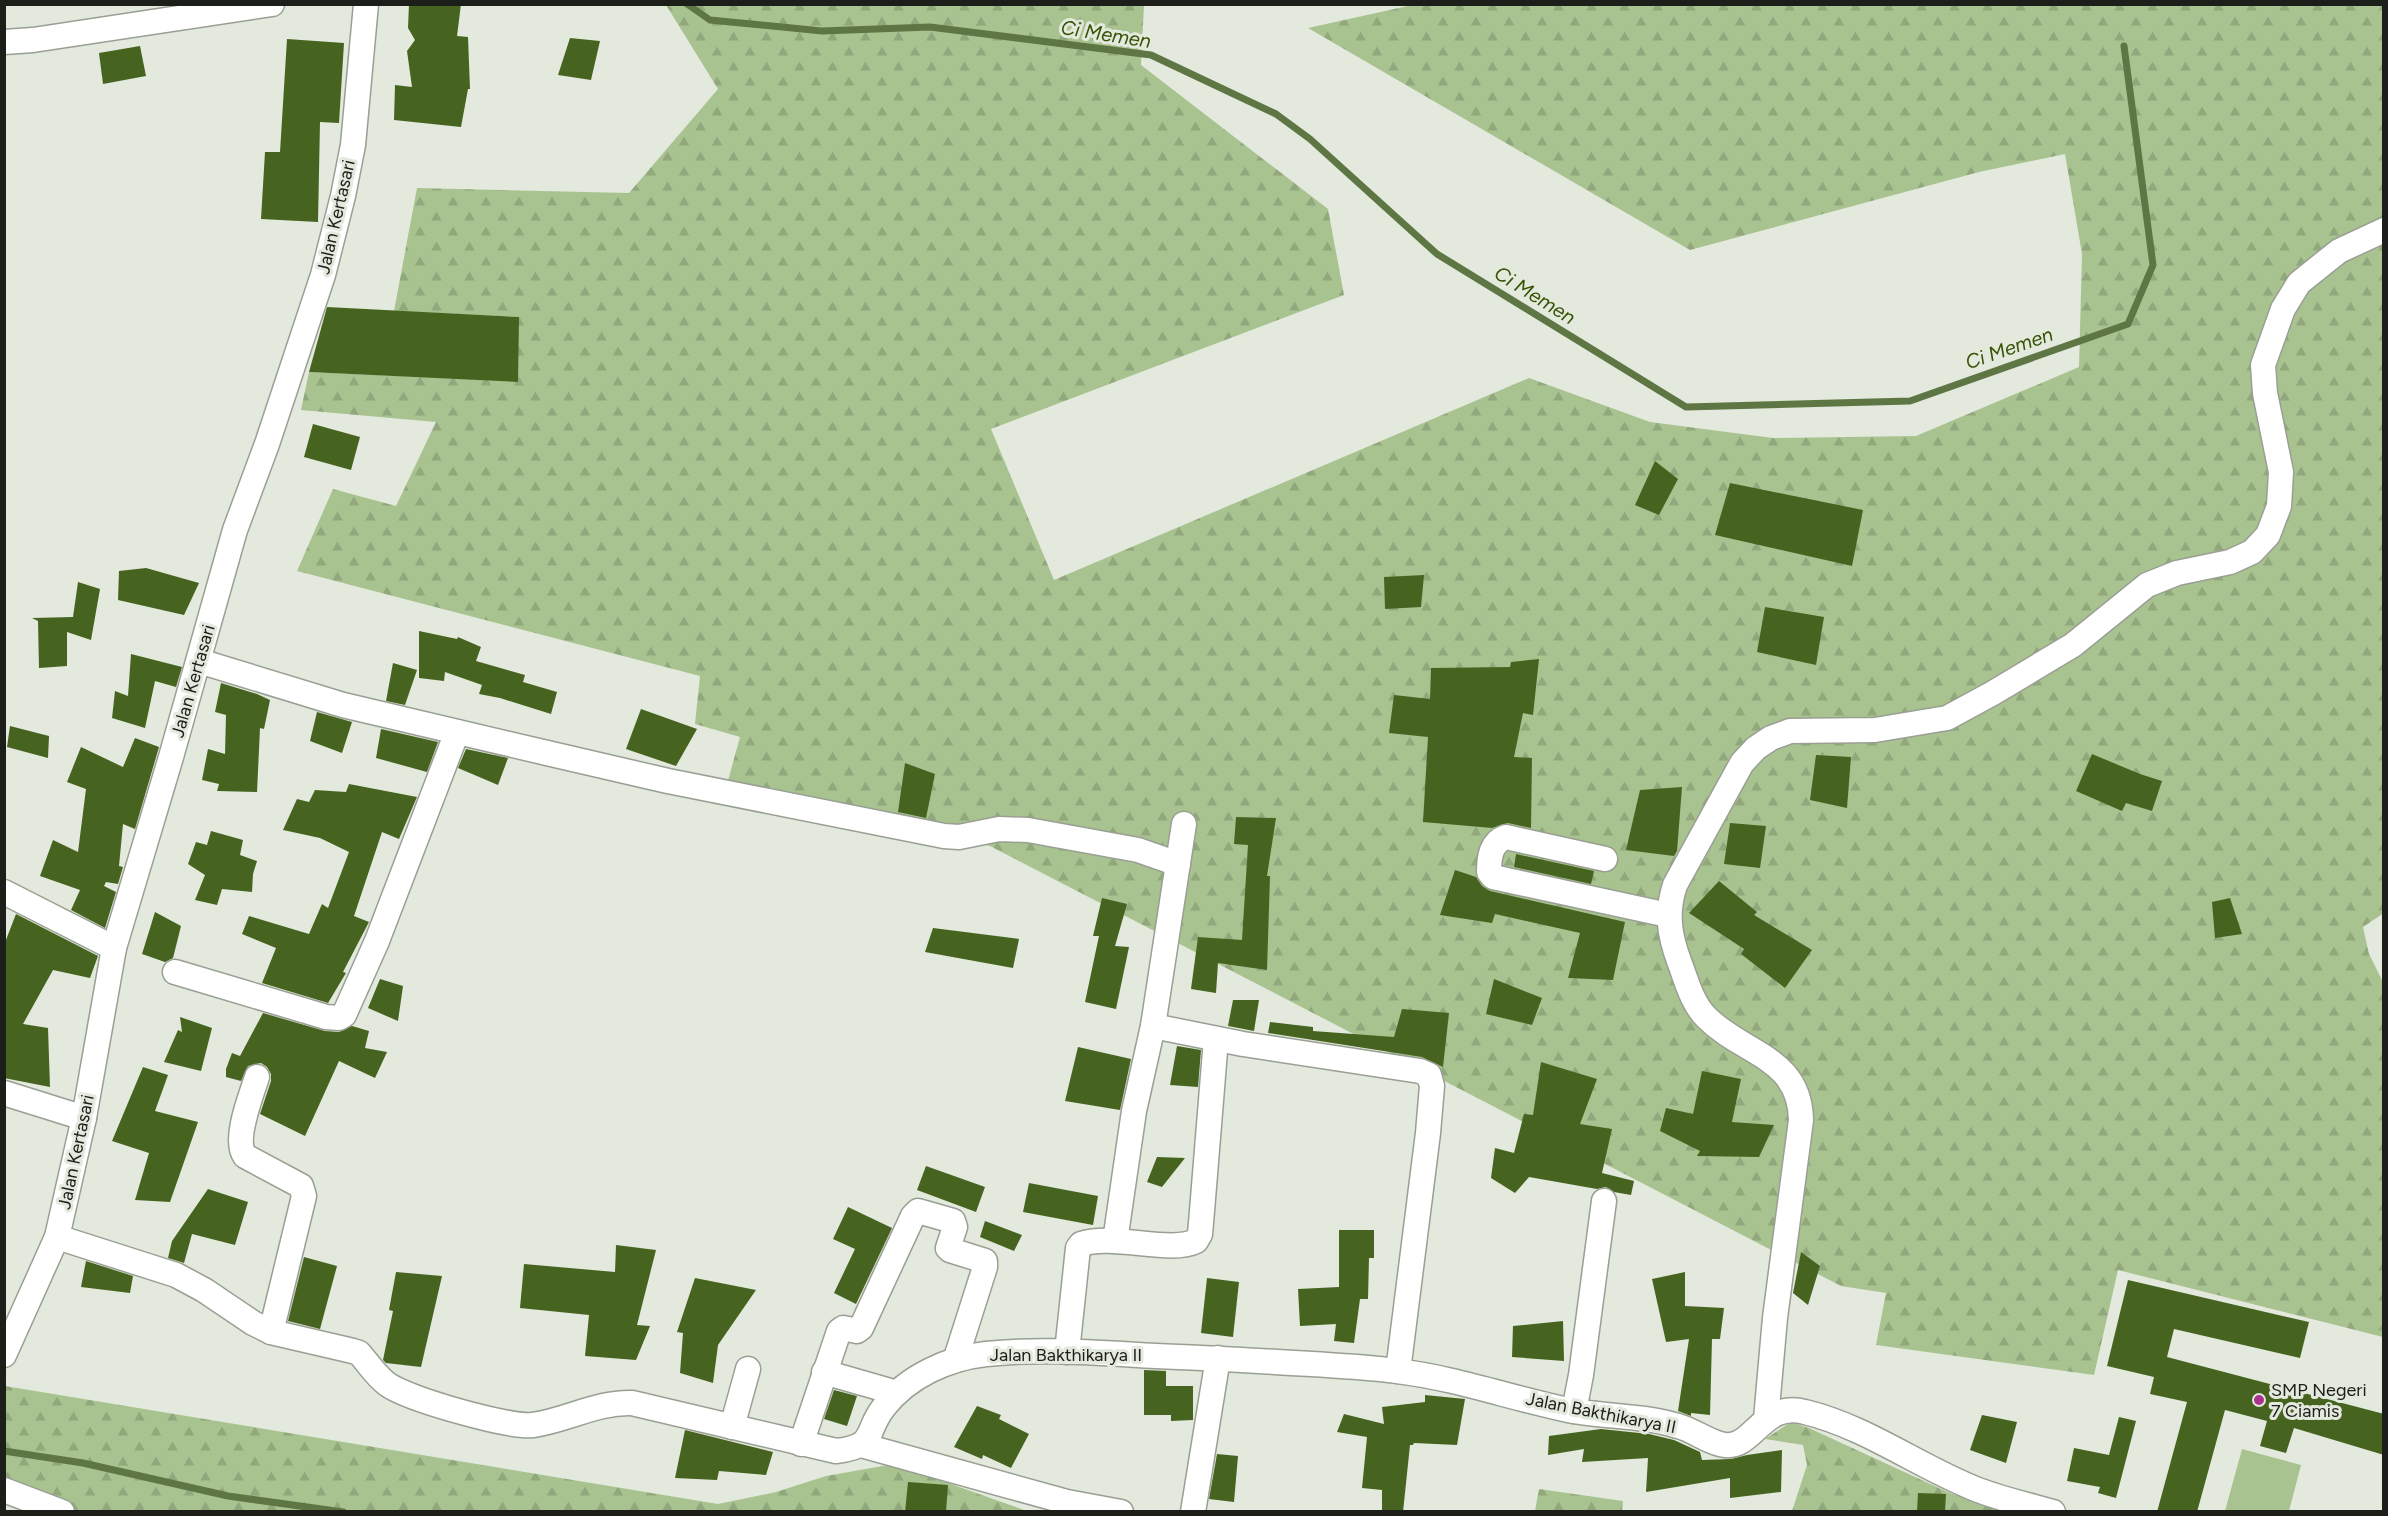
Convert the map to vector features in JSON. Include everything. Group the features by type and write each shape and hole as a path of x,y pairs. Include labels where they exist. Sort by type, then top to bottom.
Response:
{"street":[{"path":"4,42 272,4"},
{"name":"Jalan Kertasari","path":"4,1355 57,1237 84,1118 114,948 199,662 235,530 296,360 323,274 340,207 358,106 366,4"},
{"path":"1766,1419 1774,1318 1800,1132 1801,1104 1788,1076 1771,1060 1720,1030 1704,1016 1688,986 1669,928 1668,915 1675,885 1742,763 1764,743 1790,731 1875,730 1947,718 2073,645 2147,585 2177,573 2230,562 2252,552 2268,535 2280,506 2281,472 2265,393 2263,365 2283,309 2299,283 2307,276 2339,251 2384,230"},
{"path":"199,662 343,705 668,781 944,836 959,837 999,829 1028,830 1138,850 1178,864"},
{"path":"175,972 326,1017 339,1018 344,1015 377,941 457,732"},
{"path":"1115,1241 1134,1111 1154,1026 1184,824"},
{"path":"1605,859 1506,837 1493,846 1490,872 1493,877 1668,915"},
{"path":"4,892 114,948"},
{"path":"1154,1026 1216,1039 1420,1071 1431,1076 1428,1132 1398,1371"},
{"path":"1067,1352 1078,1248 1086,1242 1115,1241 1182,1245 1196,1241 1200,1234 1216,1039"},
{"path":"257,1077 240,1138 241,1150 245,1156 301,1186 304,1196 271,1332"},
{"path":"4,1093 84,1118"},
{"path":"1574,1411 1604,1201"},
{"path":"801,1444 840,1329 857,1331 861,1328 913,1216 920,1211 953,1221 955,1227 948,1248 950,1251 985,1261 986,1267 956,1358"},
{"path":"57,1237 176,1275 271,1332 359,1353 389,1386 415,1399 523,1425 542,1423 598,1405 632,1403 836,1451 861,1445 1066,1503 1121,1512"},
{"name":"Jalan Bakthikarya II","path":"861,1445 869,1438 884,1407 897,1393 956,1358 987,1354 1067,1352 1218,1358 1398,1371 1471,1385 1574,1411 1641,1418 1679,1426 1726,1445 1738,1444 1766,1419 1784,1410 1809,1412 1849,1427 1976,1489 2053,1512"},
{"path":"1193,1512 1218,1358"},
{"path":"732,1427 748,1369"},
{"path":"824,1372 897,1393"},
{"path":"4,1490 62,1512"}],"green space":[{"path":"1417,4 2383,5 2384,913 2363,927 2369,954 2383,982 2383,1337 2118,1270 2094,1375 1876,1345 1886,1293 1841,1286 990,846 726,788 740,737 695,724 700,676 297,571 333,489 396,506 436,422 301,410 309,372 518,381 518,317 394,311 417,188 629,193 718,89 666,5 1144,5 1141,65 1328,209 1344,295 991,429 1054,580 1529,378 1650,422 1773,438 1916,436 2079,367 2082,254 2065,154 1979,172 1690,250 1308,28"},
{"path":"5,1386 718,1504 776,1492 826,1476 894,1464 1027,1511 25,1512 5,1504"},
{"path":"1791,1422 1809,1428 1952,1494 2018,1511 1792,1511 1807,1465 1803,1445 1765,1439"},
{"path":"2242,1449 2301,1465 2289,1511 2225,1511"},
{"path":"1539,1489 1623,1501 1622,1511 1535,1511"}],"building":[{"path":"409,4 461,4 457,36 468,37 470,89 468,89 461,127 394,120 395,85 412,87 407,51 415,40 408,28"},
{"path":"570,38 600,41 591,80 558,75"},
{"path":"287,39 344,43 339,123 320,122 318,222 261,219 265,152 280,152"},
{"path":"140,46 146,76 103,84 99,53"},
{"path":"327,307 519,317 518,382 309,372"},
{"path":"313,424 360,437 351,470 304,457"},
{"path":"1655,461 1678,479 1659,515 1635,505"},
{"path":"1730,483 1863,510 1852,566 1715,535"},
{"path":"146,568 199,583 184,615 118,600 119,571"},
{"path":"1424,575 1421,607 1385,609 1384,577"},
{"path":"78,582 100,589 91,640 67,632 67,666 39,668 38,621 32,618 73,617"},
{"path":"1765,607 1824,617 1816,665 1757,652"},
{"path":"419,631 457,639 458,637 481,647 476,661 525,675 523,682 557,692 551,714 479,694 482,685 445,672 444,681 419,678"},
{"path":"131,654 182,667 176,687 155,681 145,728 112,718 115,691 128,696"},
{"path":"1539,659 1533,715 1523,713 1514,757 1532,758 1531,828 1508,823 1492,828 1423,822 1428,737 1389,733 1394,695 1430,699 1431,668 1510,667 1511,662"},
{"path":"393,663 417,670 405,705 386,701"},
{"path":"221,683 270,700 264,729 260,728 257,792 217,791 219,784 202,780 208,749 225,754 226,715 215,712"},
{"path":"641,709 697,729 676,766 626,749"},
{"path":"317,712 352,722 342,753 310,741"},
{"path":"10,726 49,736 48,758 7,747"},
{"path":"381,729 438,742 427,772 376,758"},
{"path":"135,738 159,747 135,829 123,824 119,866 123,867 118,884 106,882 104,886 116,892 105,928 71,910 80,890 40,876 53,840 78,852 86,789 67,782 81,747 123,767"},
{"path":"466,749 508,758 498,785 458,768"},
{"path":"2092,754 2162,781 2152,811 2126,803 2122,811 2076,791"},
{"path":"1816,755 1851,757 1847,808 1810,800"},
{"path":"905,763 935,774 926,818 898,812"},
{"path":"349,784 417,797 399,839 382,832 354,916 369,922 343,972 346,973 328,1003 262,983 276,948 242,934 249,916 309,934 322,904 328,908 349,852 320,838 283,830 297,799 309,802 315,790 346,792"},
{"path":"1682,787 1677,851 1674,856 1626,850 1640,790"},
{"path":"1236,817 1276,818 1267,876 1270,876 1267,970 1218,963 1216,993 1191,989 1198,937 1242,940 1248,845 1234,844"},
{"path":"1730,823 1766,826 1760,868 1724,864"},
{"path":"211,831 243,840 240,855 257,861 253,874 252,892 222,889 217,905 195,900 205,875 188,864 196,842 207,845"},
{"path":"1516,854 1594,871 1591,884 1514,867"},
{"path":"1455,870 1476,877 1482,886 1490,891 1625,922 1613,980 1568,978 1580,933 1495,914 1492,923 1440,915"},
{"path":"1719,881 1757,912 1754,915 1812,950 1785,988 1741,954 1744,949 1689,913"},
{"path":"1102,898 1127,904 1115,946 1129,947 1116,1009 1085,1002 1099,936 1093,936"},
{"path":"2230,898 2242,934 2215,938 2212,902"},
{"path":"155,912 181,926 173,958 165,962 142,954"},
{"path":"16,914 98,956 90,978 53,970 23,1024 48,1028 50,1087 4,1078 4,945"},
{"path":"933,928 1019,939 1013,968 925,952"},
{"path":"380,979 403,986 398,1021 368,1008"},
{"path":"1494,979 1542,998 1532,1025 1486,1014"},
{"path":"1233,1000 1259,1000 1254,1031 1228,1026"},
{"path":"1402,1009 1449,1013 1443,1067 1422,1057 1268,1033 1270,1022 1313,1027 1313,1031 1394,1037"},
{"path":"263,1013 325,1031 339,1032 352,1026 369,1031 365,1048 387,1052 375,1078 339,1061 305,1136 260,1114 271,1081 271,1074 267,1067 261,1063 248,1066 241,1081 226,1077 226,1069 232,1053 240,1056"},
{"path":"180,1017 212,1028 201,1071 164,1062 178,1030 182,1032"},
{"path":"1177,1046 1201,1050 1198,1087 1170,1085"},
{"path":"1078,1047 1131,1059 1120,1110 1065,1101"},
{"path":"1541,1062 1597,1079 1580,1124 1612,1129 1602,1173 1634,1181 1631,1195 1614,1192 1606,1187 1597,1189 1529,1177 1515,1193 1491,1178 1495,1148 1514,1153 1524,1114 1533,1115"},
{"path":"143,1067 168,1075 155,1111 198,1122 170,1202 135,1200 149,1153 112,1141"},
{"path":"1702,1071 1741,1079 1732,1122 1774,1125 1759,1157 1697,1156 1700,1151 1660,1131 1666,1108 1693,1114"},
{"path":"1157,1157 1185,1158 1162,1187 1147,1182"},
{"path":"926,1166 985,1187 976,1212 917,1190"},
{"path":"1029,1183 1098,1196 1093,1225 1023,1212"},
{"path":"208,1189 248,1202 235,1245 192,1234 184,1263 168,1258 172,1241"},
{"path":"848,1207 892,1228 856,1304 834,1293 855,1249 833,1239"},
{"path":"985,1221 1022,1235 1014,1251 980,1237"},
{"path":"1339,1230 1374,1230 1374,1258 1369,1258 1368,1299 1360,1299 1354,1343 1334,1341 1336,1324 1300,1326 1298,1289 1339,1287"},
{"path":"616,1245 656,1250 637,1325 650,1326 636,1360 585,1356 589,1315 520,1308 524,1264 615,1272"},
{"path":"1801,1252 1820,1266 1808,1305 1793,1293"},
{"path":"304,1257 337,1266 320,1329 288,1321"},
{"path":"86,1261 133,1276 130,1293 81,1287"},
{"path":"396,1272 442,1276 421,1367 386,1363 383,1360 393,1311 389,1310"},
{"path":"1685,1272 1685,1306 1724,1308 1720,1339 1712,1339 1710,1415 1691,1413 1691,1416 1678,1411 1689,1339 1666,1342 1652,1279"},
{"path":"695,1278 756,1290 718,1345 713,1383 680,1373 683,1333 677,1332"},
{"path":"1207,1278 1239,1282 1233,1337 1201,1333"},
{"path":"2128,1280 2309,1322 2300,1358 2174,1329 2167,1357 2384,1414 2384,1455 2294,1428 2286,1453 2260,1446 2267,1421 2225,1410 2197,1512 2157,1512 2187,1402 2150,1394 2154,1377 2107,1366"},
{"path":"1563,1321 1564,1361 1512,1357 1513,1326"},
{"path":"1144,1370 1166,1371 1166,1386 1193,1386 1193,1420 1171,1421 1171,1415 1144,1415"},
{"path":"834,1390 857,1396 847,1426 824,1419"},
{"path":"1425,1395 1465,1399 1457,1445 1414,1443 1410,1445 1403,1512 1382,1512 1382,1490 1362,1488 1367,1437 1337,1432 1344,1414 1384,1424 1382,1407 1425,1402"},
{"path":"977,1406 1001,1415 999,1419 1029,1434 1011,1468 983,1455 982,1459 954,1447"},
{"path":"1982,1415 2017,1422 2006,1463 1970,1450"},
{"path":"2119,1417 2136,1421 2116,1498 2098,1493 2100,1487 2067,1481 2074,1448 2109,1455"},
{"path":"1601,1429 1649,1434 1674,1440 1700,1452 1702,1460 1731,1459 1782,1450 1781,1492 1730,1498 1730,1478 1646,1492 1648,1458 1582,1462 1584,1449 1548,1455 1549,1436"},
{"path":"685,1430 773,1452 766,1475 719,1471 717,1480 675,1478"},
{"path":"1217,1454 1238,1456 1234,1502 1209,1499"},
{"path":"908,1482 948,1485 946,1512 905,1512"},
{"path":"1918,1493 1946,1494 1945,1512 1917,1512"}],"waterway":[{"name":"Ci Memen","path":"687,4 710,20 822,31 930,27 1151,55 1276,114 1310,139 1437,254 1686,407 1910,401 2128,324 2153,265 2124,46"},
{"path":"4,1451 83,1463 228,1496 343,1512"}],"place":[{"name":"SMP Negeri 7 Ciamis","path":"2259,1400"}]}
